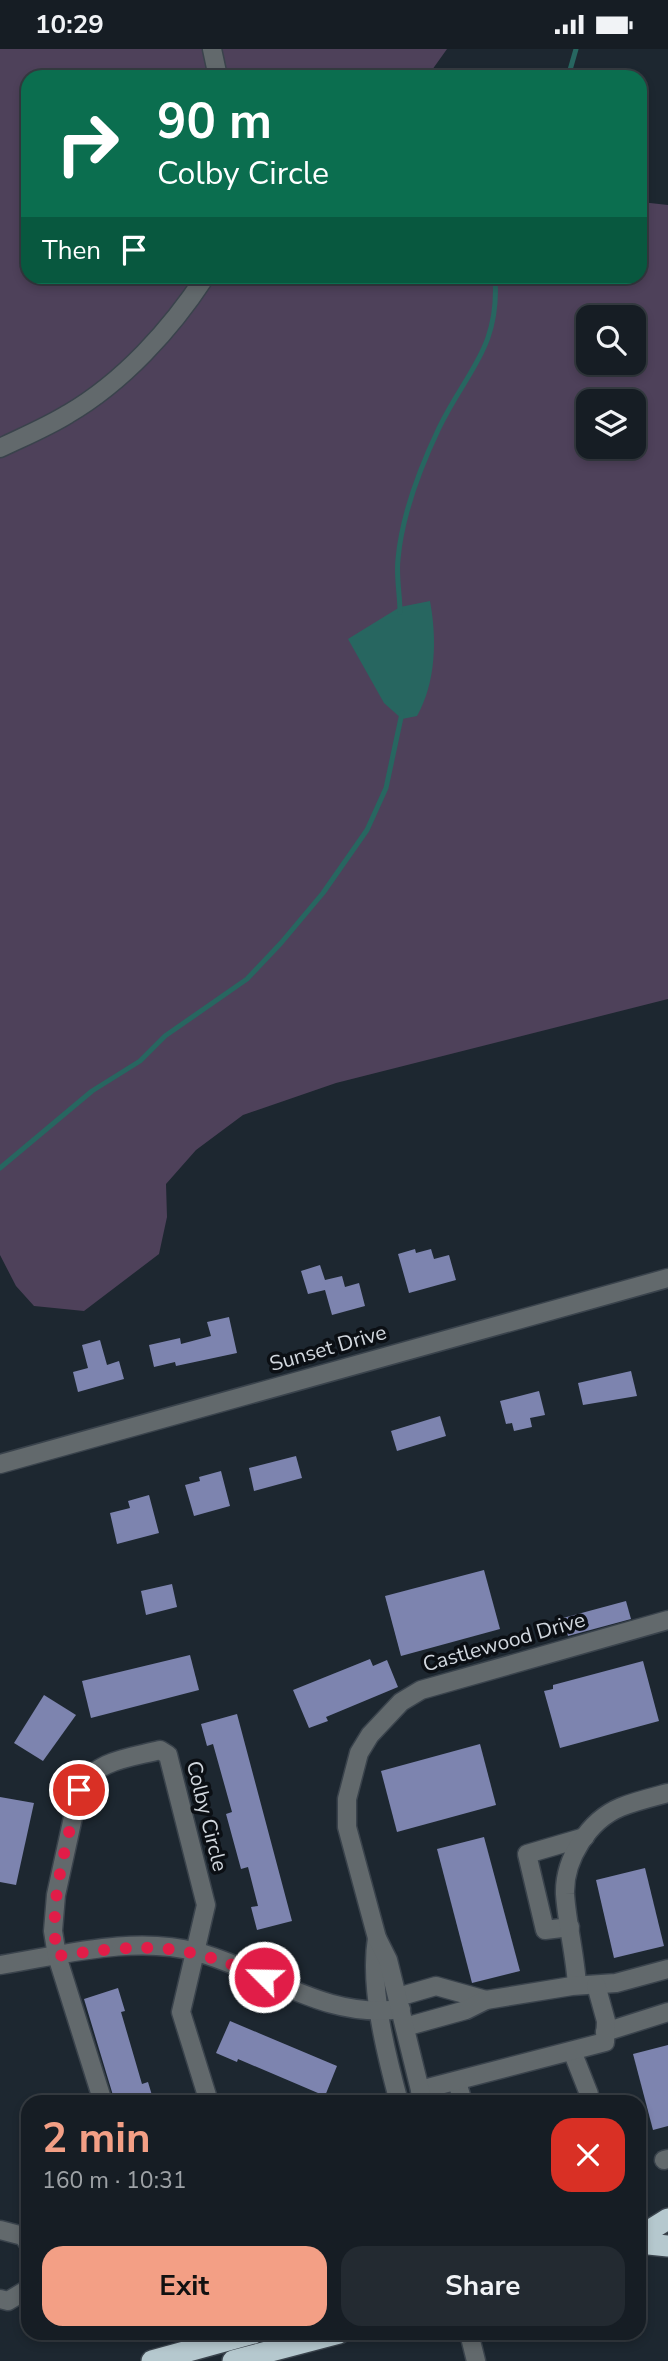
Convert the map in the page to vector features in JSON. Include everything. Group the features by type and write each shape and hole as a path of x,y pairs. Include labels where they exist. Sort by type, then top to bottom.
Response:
{"highway":[{"path":"646,2233 668,2219"},
{"path":"646,2244 668,2246"},
{"path":"152,2361 228,2340"},
{"path":"233,2361 312,2340"}],"street":[{"path":"212,49 216,70"},
{"path":"0,448 69,414 110,383 131,365 187,304 200,284"},
{"name":"Sunset Drive","path":"0,1464 668,1278"},
{"name":"Castlewood Drive","path":"422,2095 388,1960 377,1938 347,1827 347,1799 359,1753 384,1719 401,1702 437,1683 668,1620"},
{"name":"Colby Circle","path":"101,2095 57,1956 53,1931 55,1895 79,1790 86,1776 99,1766 160,1750 168,1755 206,1905 181,2013 209,2095"},
{"path":"577,1985 565,1891 568,1872 585,1837 598,1821 620,1807 668,1793"},
{"path":"570,1927 545,1930 527,1854 585,1837"},
{"name":"Castlewood Drive","path":"377,1938 372,1964 383,2042 397,2095"},
{"path":"0,1965 130,1947 160,1946 195,1951 326,2004 380,2012 466,2010 486,2000 577,1985 596,1985 668,1969"},
{"path":"424,2095 457,2082 605,2042 606,2021 596,1985"},
{"path":"402,2011 436,1986 486,2000"},
{"path":"605,2032 668,2012"},
{"path":"572,2051 589,2094"},
{"path":"457,2082 461,2095"},
{"path":"0,2230 21,2235"},
{"path":"0,2299 8,2301 21,2293"},
{"path":"471,2340 476,2361"}],"shaded area":[{"path":"0,49 447,49 432,70 21,70 21,284 647,284 647,203 668,205 668,999 336,1083 243,1115 196,1150 166,1184 167,1217 159,1254 84,1311 34,1306 16,1286 0,1255"},
{"path":"430,601 434,645 428,689 417,716 402,719 384,703 348,639 400,607"}],"building":[{"path":"415,1249 416,1253 431,1249 434,1259 449,1255 456,1280 409,1293 398,1254"},
{"path":"320,1265 325,1280 342,1276 345,1287 359,1283 365,1306 332,1315 325,1290 308,1294 301,1271"},
{"path":"229,1317 237,1353 176,1366 175,1362 154,1367 149,1345 180,1338 181,1344 211,1336 207,1322"},
{"path":"100,1340 107,1365 119,1361 124,1379 78,1392 73,1372 88,1368 82,1345"},
{"path":"631,1371 637,1396 583,1405 578,1383"},
{"path":"539,1391 545,1415 530,1418 532,1427 514,1431 512,1423 506,1424 500,1401"},
{"path":"440,1416 446,1436 397,1451 391,1431"},
{"path":"296,1456 302,1478 254,1491 249,1468"},
{"path":"221,1471 230,1506 194,1516 185,1485 200,1481 199,1477"},
{"path":"149,1495 159,1533 117,1544 110,1513 130,1508 128,1501"},
{"path":"484,1570 500,1629 401,1656 385,1596"},
{"path":"172,1584 177,1607 146,1615 141,1591"},
{"path":"626,1601 631,1619 568,1636 563,1618"},
{"path":"190,1655 199,1690 91,1718 82,1681"},
{"path":"370,1659 373,1666 387,1660 398,1687 326,1717 328,1721 309,1728 293,1690"},
{"path":"643,1661 659,1721 560,1748 544,1691 553,1689 553,1685"},
{"path":"44,1695 76,1715 43,1761 14,1743"},
{"path":"237,1714 292,1921 257,1930 251,1907 258,1906 248,1867 241,1869 226,1814 232,1812 213,1744 207,1746 201,1724"},
{"path":"480,1744 496,1805 397,1832 381,1771"},
{"path":"0,1797 34,1803 16,1885 0,1882"},
{"path":"484,1837 520,1971 472,1983 437,1849"},
{"path":"645,1868 664,1946 614,1958 596,1880"},
{"path":"118,1988 125,2011 121,2012 142,2084 148,2082 152,2095 113,2095 84,1999"},
{"path":"230,2021 337,2066 325,2095 323,2095 238,2059 237,2062 216,2053"},
{"path":"668,2045 668,2126 653,2130 646,2095 644,2095 633,2054"}],"waterway":[{"path":"570,70 576,49"},
{"path":"400,612 397,572 400,542 408,508 439,428 487,341 495,301 495,284"},
{"path":"0,1168 92,1091 140,1061 165,1036 247,979 281,943 323,893 367,830 386,788 402,713"}],"route":[{"path":"79,1790 55,1895 53,1931 57,1956 110,1948 160,1946 195,1951 264,1977"}]}
